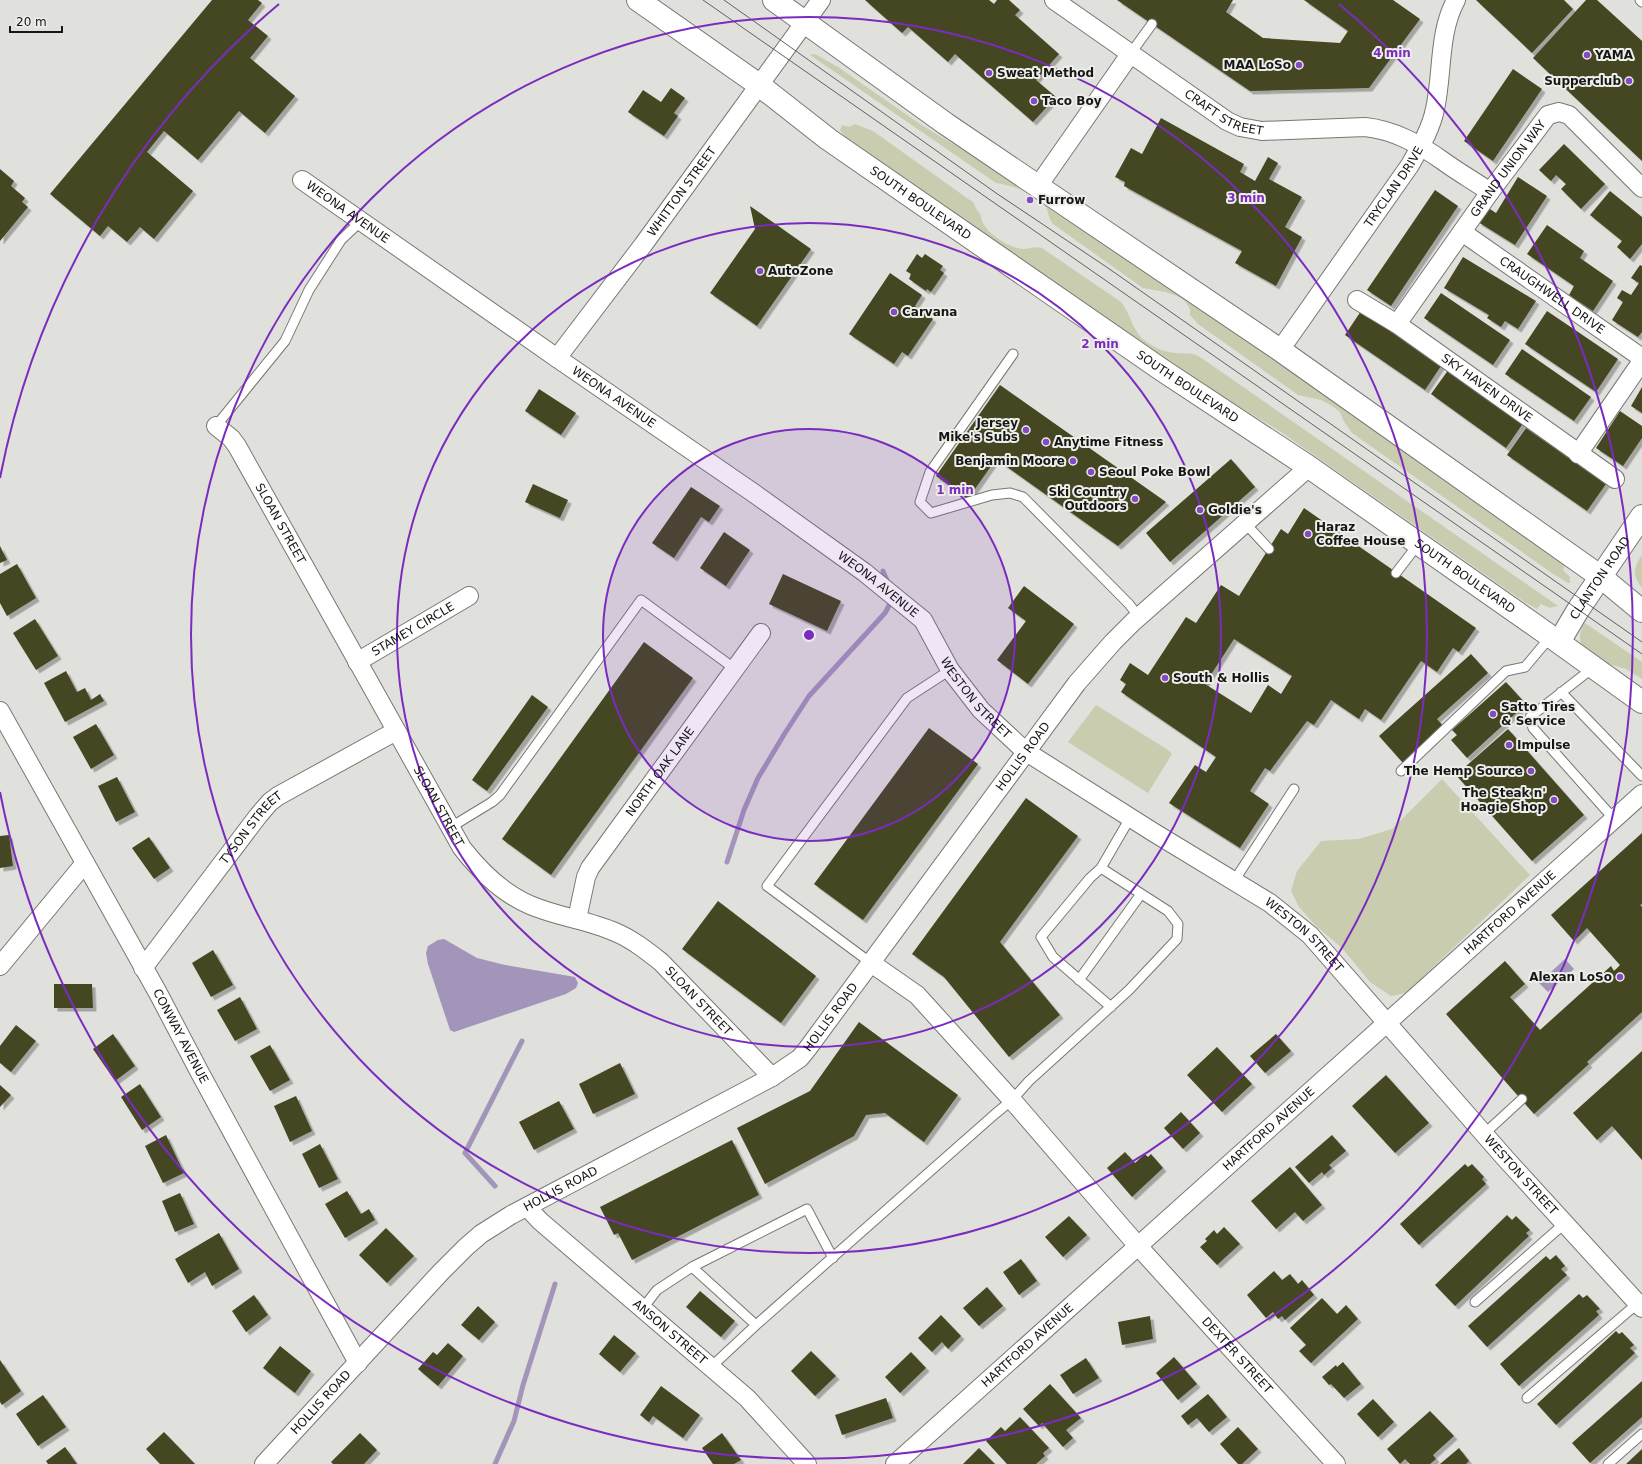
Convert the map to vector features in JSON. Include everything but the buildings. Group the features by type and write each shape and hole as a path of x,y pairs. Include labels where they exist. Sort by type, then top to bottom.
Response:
{"main road":[{"name":"SOUTH BOULEVARD","path":"638,0 759,85 834,143 1162,370 1309,467 1419,543 1642,702"},
{"path":"774,0 946,124 1280,350 1601,577 1642,611"},
{"name":"CLANTON ROAD","path":"1555,639 1578,610 1642,516"},
{"path":"1592,666 1632,683 1642,689"}],"street":[{"name":"WHITTON STREET","path":"557,358 644,245 821,0"},
{"name":"CRAFT STREET","path":"1054,0 1227,121 1240,127 1262,131 1365,127 1379,128 1421,146 1490,192"},
{"name":"TRYCLAN DRIVE","path":"1280,350 1421,146 1430,127 1435,109 1446,26 1450,10 1456,0"},
{"path":"1038,186 1131,53"},
{"name":"GRAND UNION WAY","path":"1397,324 1490,192 1548,115 1560,112 1569,115 1642,188"},
{"name":"WEONA AVENUE","path":"302,180 768,503 864,572 923,620"},
{"name":"CRAUGHWELL DRIVE","path":"1462,232 1642,359"},
{"name":"SKY HAVEN DRIVE","path":"1357,300 1397,324 1615,480"},
{"path":"1578,454 1642,359"},
{"name":"SLOAN STREET","path":"216,426 231,438 237,446 450,827 462,848 470,858 488,876 506,890 529,904 556,915 577,919 616,932 642,946 661,962 772,1077"},
{"name":"HOLLIS ROAD","path":"264,1464 466,1247 482,1234 527,1207 772,1077 800,1058 1077,683 1113,642 1139,617 1309,467"},
{"name":"STAMEY CIRCLE","path":"357,662 469,596"},
{"name":"WESTON STREET","path":"923,620 950,670 980,710 1026,751 1130,818 1270,903 1310,935 1484,1134 1640,1305"},
{"name":"NORTH OAK LANE","path":"577,919 586,877 590,868 761,633"},
{"name":"CONWAY AVENUE","path":"0,711 143,968 358,1363"},
{"name":"TYSON STREET","path":"143,968 270,802 278,796 396,731"},
{"name":"HARTFORD AVENUE","path":"895,1464 1642,794"},
{"path":"0,966 85,863"},
{"name":"DEXTER STREET","path":"871,963 917,995 1012,1100 1138,1246 1336,1464"},
{"name":"ANSON STREET","path":"527,1207 540,1222 748,1398 807,1464"}],"lane":[{"path":"1131,53 1152,24"},
{"path":"216,426 285,341 309,290 341,240 361,221"},
{"path":"1013,354 930,472 920,502 931,513 992,495 1010,493 1023,498 1129,604 1139,617"},
{"path":"1245,523 1268,549"},
{"path":"1396,573 1419,543"},
{"path":"450,827 500,796 641,600 735,669"},
{"path":"1401,771 1506,671 1525,667 1555,639"},
{"path":"1592,666 1530,717 1533,728 1614,819"},
{"path":"871,963 767,886 907,698 950,670"},
{"path":"1561,692 1642,776"},
{"path":"1234,881 1294,789"},
{"path":"1111,1007 1053,957 1041,937 1090,878 1101,868 1130,818"},
{"path":"711,1367 756,1325 1012,1100 1029,1081 1129,990 1177,939 1178,924 1168,912 1101,868"},
{"path":"1079,980 1141,894"},
{"path":"1484,1134 1522,1099"},
{"path":"643,1308 658,1290 692,1267 807,1210 833,1258"},
{"path":"1475,1302 1565,1224"},
{"path":"692,1267 756,1325"},
{"path":"1527,1398 1640,1305"},
{"path":"1608,1464 1642,1434"}],"green space":[{"path":"815,54 838,67 920,124 1043,199 1505,521 1565,565 1563,570 1570,577 1570,583 1552,573 1352,433 1343,420 1340,412 1331,405 1321,400 1298,395 1198,324 1190,315 1190,309 1185,301 1177,296 1165,292 1143,288 1053,224 1050,220 1046,207 1038,198 1024,190 996,183 810,55"},
{"path":"855,124 873,131 974,203 986,228 1000,240 1012,246 1023,249 1037,247 1042,248 1121,302 1138,334 1150,344 1165,351 1192,354 1200,357 1558,606 1550,608 1541,604 1537,609 1526,603 1281,432 1168,363 846,138 840,130 842,125 849,127"},
{"path":"1642,555 1642,588 1635,575 1635,568"},
{"path":"1585,623 1642,662 1642,679 1626,669 1602,662 1582,652 1580,633"},
{"path":"1096,705 1172,754 1148,793 1068,742"},
{"path":"1442,779 1530,875 1406,993 1391,996 1370,982 1342,948 1315,925 1299,907 1291,891 1297,871 1321,841 1359,839 1392,829"}],"shaded area":[{"path":"444,939 477,958 505,965 575,977 578,983 576,988 566,994 454,1032 450,1030 428,964 426,953 428,946 438,940"},
{"path":"1565,959 1574,969 1548,992 1539,983"}],"waterway":[{"path":"883,571 888,583"},
{"path":"727,862 744,810 758,778 785,733 809,696 885,613 892,600"},
{"path":"495,1186 465,1153 522,1041"},
{"path":"495,1464 514,1421 523,1385 555,1284"}],"tram line":[{"path":"703,0 1642,654"},
{"path":"724,0 996,193 1108,268 1642,642"}],"place":[{"name":"YAMA","path":"1587,55"},
{"name":"MAA LoSo","path":"1299,65"},
{"name":"Sweat Method","path":"989,73"},
{"name":"Supperclub","path":"1629,81"},
{"name":"Taco Boy","path":"1034,101"},
{"name":"Furrow","path":"1030,200"},
{"name":"AutoZone","path":"760,271"},
{"name":"Carvana","path":"894,312"},
{"name":"Jersey Mike's Subs","path":"1026,430"},
{"name":"Anytime Fitness","path":"1046,442"},
{"name":"Benjamin Moore","path":"1073,461"},
{"name":"Seoul Poke Bowl","path":"1091,472"},
{"name":"Ski Country Outdoors","path":"1135,499"},
{"name":"Goldie's","path":"1200,510"},
{"name":"Haraz Coffee House","path":"1308,534"},
{"name":"South & Hollis","path":"1165,678"},
{"name":"Satto Tires & Service","path":"1493,714"},
{"name":"Impulse","path":"1509,745"},
{"name":"The Hemp Source","path":"1531,771"},
{"name":"The Steak n' Hoagie Shop","path":"1554,800"},
{"name":"Alexan LoSo","path":"1620,977"}]}
